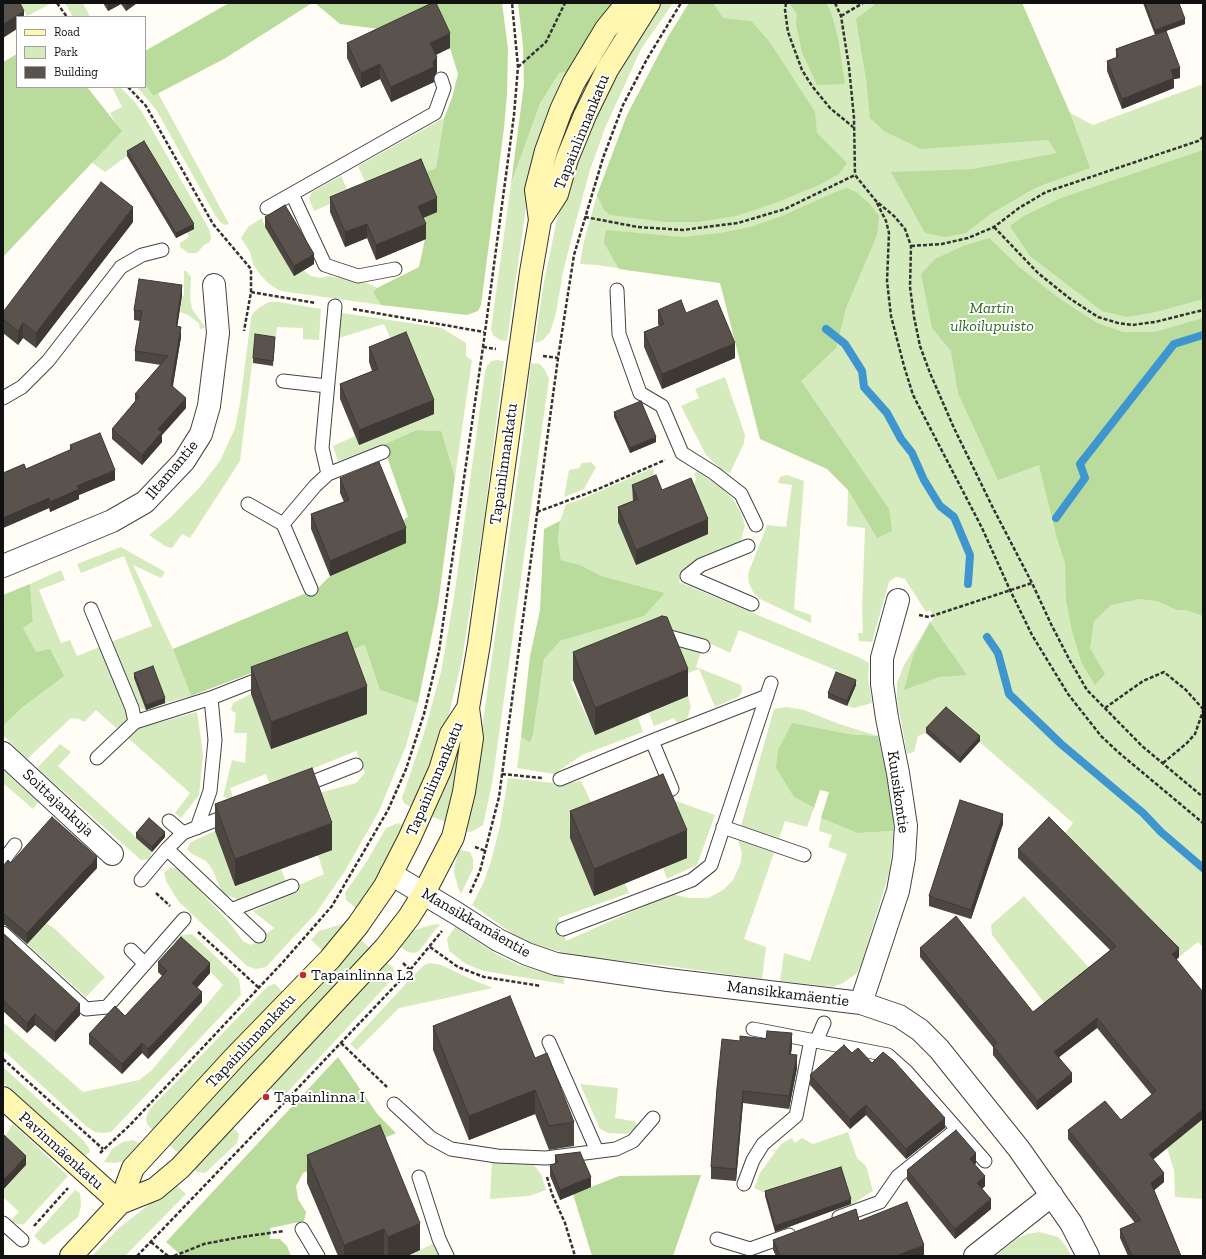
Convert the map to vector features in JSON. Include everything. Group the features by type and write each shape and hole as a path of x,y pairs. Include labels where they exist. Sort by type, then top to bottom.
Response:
{"street":[{"name":"Tapainlinnankatu","path":"120,1203 155,1189 180,1168 385,948 424,893 453,837 464,792 472,738 468,708 479,644 531,272 540,220 536,190 546,151 561,110 574,82 606,29 627,3"},
{"name":"Tapainlinnankatu","path":"540,220 557,194 567,159 585,115 607,70 649,3"},
{"name":"Iltamantie","path":"3,566 112,521 145,502 184,461 201,434 209,406 218,334 214,285"},
{"name":"Kuusikontie","path":"861,1003 898,891 904,858 906,826 882,684 882,658 896,606"},
{"name":"Tapainlinnankatu","path":"71,1256 120,1203 133,1168 233,1059 330,959 358,925 385,886 417,823 440,770 451,734 468,708"},
{"name":"Soittajankuja","path":"3,753 112,854"},
{"name":"Mansikkamäentie","path":"391,874 498,940 527,954 556,964 668,980 861,1003 898,1016 920,1030 939,1049 1019,1149 1071,1223 1088,1256"},
{"name":"Pavinmäenkatu","path":"3,1098 120,1203"},
{"path":"975,1256 1052,1195"}],"lane":[{"path":"267,208 435,113 444,88 441,79"},
{"path":"292,194 325,265 358,276 395,269"},
{"path":"3,398 22,387 48,361 122,267 142,255 162,250"},
{"path":"617,290 619,334 640,393 662,406 682,453 714,473 741,494 756,525"},
{"path":"328,474 322,448 334,306"},
{"path":"283,382 328,386"},
{"path":"283,524 315,486 328,474 383,452"},
{"path":"248,504 283,524 311,589"},
{"path":"748,546 701,565 687,576 752,604"},
{"path":"91,609 132,708 135,722"},
{"path":"648,634 660,634 703,646"},
{"path":"98,758 135,722 211,698 276,673"},
{"path":"563,929 692,880 711,865 771,683"},
{"path":"560,779 767,696"},
{"path":"197,828 210,791 215,740 211,698"},
{"path":"638,803 672,789 652,741"},
{"path":"291,791 356,765"},
{"path":"141,880 167,849 183,833 240,811"},
{"path":"169,821 183,833"},
{"path":"723,827 804,855"},
{"path":"3,861 15,845"},
{"path":"167,849 259,936"},
{"path":"231,910 292,886"},
{"path":"3,933 86,1009 107,1008 184,920"},
{"path":"131,950 145,964"},
{"path":"744,1184 752,1160 763,1144 796,1116 810,1045 818,1037 824,1023"},
{"path":"753,1029 888,1056 906,1071 985,1161"},
{"path":"549,1042 597,1151"},
{"path":"394,1104 431,1138 450,1149 497,1156 541,1158 616,1149 633,1141 653,1118"},
{"path":"828,1221 880,1202 898,1176 957,1129"},
{"path":"419,1177 438,1239 448,1256"},
{"path":"3,1223 22,1240"},
{"path":"302,1229 318,1256"},
{"path":"716,1239 750,1249 799,1232"}],"path":[{"path":"57,3 66,16"},
{"path":"22,1240 103,1149 130,1125 283,962 332,906 388,810 406,769 424,714 439,651 484,332 514,115 518,67 512,3"},
{"path":"518,67 546,42 565,3"},
{"path":"786,3 785,10 788,32 802,70 812,86 830,108 854,127"},
{"path":"835,3 841,16 849,67 854,127 855,175 876,201 894,216 905,229 911,246 910,287 920,346 930,374 954,428 1051,624 1087,690 1142,746 1203,796"},
{"path":"841,16 863,3"},
{"path":"129,88 146,106 213,224 250,269 251,292 484,332"},
{"path":"911,246 942,244 968,238 994,227 1019,208 1046,192 1198,141 1203,137"},
{"path":"585,217 638,227 683,230 738,223 785,209 855,175"},
{"path":"876,201 886,221 889,233 887,281 891,316 913,394 982,528 1032,635 1068,694 1101,736 1203,823"},
{"path":"994,227 1038,273 1069,298 1098,318 1132,325 1155,322 1203,310"},
{"path":"537,512 596,490 682,453"},
{"path":"896,606 929,617 1032,583"},
{"path":"1105,708 1143,681 1164,672 1186,690 1203,710 1195,734 1187,743 1163,763"},
{"path":"502,774 560,779"},
{"path":"341,1043 396,1095 394,1104"},
{"path":"3,1059 103,1149"},
{"path":"541,1158 552,1194 565,1223 575,1256"},
{"path":"174,1256 204,1244 241,1237 302,1229"},
{"path":"151,1242 168,1256"}],"green space":[{"path":"20,3 50,3 50,4 27,16"},
{"path":"65,3 83,3 90,16 72,16"},
{"path":"229,3 312,3 224,59 153,96 146,86 146,50"},
{"path":"315,3 502,3 508,49 507,93 504,128 481,305 478,311 467,315 381,305 373,292 377,288 419,267 425,239 418,220 421,174 436,168 444,118 452,98 458,74 450,48 403,32 340,24"},
{"path":"518,3 612,3 588,38 568,72 559,73 540,104 511,184 524,84 523,46"},
{"path":"660,3 673,3 641,49 605,128 590,170 576,221 563,272 556,313 550,332 543,340 535,343 543,287 557,219 575,163 606,90"},
{"name":"Martin ulkoilupuisto","path":"689,3 1022,3 1070,113 1093,125 1203,84 1203,947 1198,942 1179,957 1073,851 1065,833 1073,823 946,713 926,733 918,736 914,752 907,754 897,699 897,683 904,665 934,616 930,610 926,612 905,579 896,577 889,582 872,642 859,641 858,633 863,633 862,610 865,528 847,526 848,490 877,537 882,535 720,283 597,265 580,264 584,241 597,195 627,115 668,37"},
{"path":"689,3 713,3 723,18 751,21 769,41 815,112 817,133 847,163 839,174 819,185 775,203 736,216 698,222 665,222 610,215 604,210 597,195 627,115 668,37"},
{"path":"789,3 826,3 831,12 838,38 845,84 817,85 802,52 796,24 797,14"},
{"path":"875,3 1022,3 1070,113 1090,168 1037,187 990,214 966,233 945,237 925,233 891,172 973,169 1057,153 1048,140 921,149 884,131 870,118 866,79 856,19"},
{"path":"16,55 16,88 88,88 122,131 3,257 3,62"},
{"path":"568,72 531,173 507,341 500,340 493,335 491,329 511,184 540,104 559,73"},
{"path":"146,86 153,96 158,93 229,224 225,225 220,222 215,215 157,111 138,88 146,88"},
{"path":"112,88 121,88 134,101 142,112 209,229 211,237 210,242 204,245 197,253 188,253 180,247 180,243 189,237 144,146 105,172 85,158 118,127 110,113 122,107"},
{"path":"444,118 436,168 371,195 358,166"},
{"path":"1203,150 1203,299 1156,312 1127,317 1102,311 1030,256 1010,226 1024,216 1061,198"},
{"path":"341,176 347,189 356,185 359,191 314,211 309,198 312,192"},
{"path":"847,188 856,192 869,203 879,216 877,235 846,308 836,348 801,381 889,509 892,531 877,538 848,490 827,469 760,439 720,283 619,269 604,243 606,230 682,237 720,233 750,227 782,216"},
{"path":"262,218 265,227 303,270 311,276 320,278 328,276 367,283 377,288 373,292 381,305 288,292 278,290 268,283 258,272 252,261 250,252 241,238 248,227"},
{"path":"989,238 1019,267 1060,299 1097,323 1123,332 1155,332 1203,318 1203,616 1186,610 1177,610 1157,601 1140,599 1111,605 1094,621 1090,648 1105,674 1095,685 1082,664 1072,631 1066,600 1065,563 1056,535 1039,465 998,480 958,393 951,351 932,328 921,274 935,259 963,246"},
{"path":"184,271 186,271 191,277 190,298 192,309 205,327 204,328 200,329 199,323 188,315 180,312 182,295 184,296"},
{"path":"269,302 279,302 321,309 319,340 303,339 303,328 277,327 275,342 255,340 240,461 190,538 182,534 172,548 165,546 149,535 171,517 200,487 220,461 235,428 240,403 251,318 253,313"},
{"path":"343,313 442,328 466,343 466,356 472,360 455,477 440,431 416,430 383,445 338,461 333,446 355,436 359,445 396,351 384,324 339,338 337,331 339,315"},
{"path":"491,361 504,361 483,526 462,660 447,722 415,810 404,803 402,798 424,733 441,672 454,597 485,372"},
{"path":"531,363 540,364 545,370 549,379 492,784 483,825 471,832 463,831 479,749 523,438"},
{"path":"725,377 745,435 744,443 730,473 722,470 706,455 681,406 699,398 695,389"},
{"path":"416,430 441,431 455,477 438,605 418,703 380,690 365,645 344,653 330,643 191,696 173,649 318,588 330,576 398,523 408,517 383,445"},
{"path":"591,462 596,467 584,489 564,497 569,470 579,468 582,463"},
{"path":"653,468 656,490 638,514 636,564 708,534 691,493 696,479 694,474 697,471 721,488 733,499 741,513 745,526 740,542 685,568 679,582 858,657 869,663 868,678 872,703 854,708 847,706 855,685 836,677 838,671 739,630 730,653 705,641 655,625 588,646 595,670 571,682 595,735 638,717 643,732 582,755 554,774 517,768 521,737 530,743 533,735 544,658 560,641 643,616 665,593 602,576 580,565 561,560 558,540 560,521 566,504 579,500"},
{"path":"787,475 804,481 794,609 811,615 811,623 760,599 753,592 749,583 748,574 767,525 786,527 792,485 778,483 780,477"},
{"path":"560,521 558,540 561,560 580,565 602,576 665,593 644,616 560,641 544,659 533,735 530,743 521,737 530,656 540,610 544,529"},
{"path":"121,547 165,572 161,578 133,565 174,651 191,696 165,703 134,678 146,710 138,707 111,642 152,626 124,556 81,573 77,564"},
{"path":"61,570 65,580 39,590 61,643 70,640 77,656 100,647 126,709 127,718 125,723 116,728 96,710 84,722 79,719 71,718 27,759 3,735 3,726 24,706 36,652 22,628 33,621 30,584"},
{"path":"30,584 33,621 23,628 36,652 50,649 64,676 24,706 3,726 3,595"},
{"path":"930,622 967,675 939,677 904,690 913,656"},
{"path":"676,644 701,652 696,667 741,685 742,692 738,697 715,707 699,669 688,673"},
{"path":"366,645 380,690 418,703 406,746 379,811 345,871 316,913 266,967 256,969 247,966 179,902 167,883 164,873 171,867 179,869 229,922 243,941 251,945 274,928 253,911 298,891 297,886 324,874 318,855 312,795 356,783 365,773 356,751 270,786 266,774 230,788 234,800 223,797 232,760 245,763 247,733 234,733 236,713 231,710 233,703 251,694 271,749 367,714 344,653"},
{"path":"688,696 691,707 687,719 677,723 674,718 654,726 649,713"},
{"path":"787,707 804,710 839,724 878,736 848,734 794,797 814,808 807,827 785,821 779,838 741,826 774,709"},
{"path":"197,712 203,754 199,795 181,818 175,813 190,793 128,738 136,729"},
{"path":"792,723 848,734 878,736 891,795 894,831 857,833 821,818 829,792 820,790 814,808 794,797 776,768 778,750"},
{"path":"460,736 462,754 446,822 430,816"},
{"path":"60,744 71,752 58,766 152,852 149,859 141,860 37,768"},
{"path":"3,768 39,801 33,809 3,783"},
{"path":"508,778 564,784 581,781 602,825 595,896 625,883 629,893 558,918 566,941 671,894 689,898 708,898 723,890 733,880 740,865 742,853 738,840 774,853 744,939 766,947 762,979 580,956 558,951 536,945 516,936 472,905 483,884 491,861 500,826"},
{"path":"668,798 715,815 697,865 667,879 663,868 687,858"},
{"path":"821,818 857,833 894,831 889,873 861,965 856,974 843,983 833,987 780,981 784,953 810,961 847,854 828,847 832,835 819,831"},
{"path":"398,823 406,827 390,859 357,909 346,900 345,893 367,861 386,828"},
{"path":"215,831 235,886 281,869 287,884 243,901 223,894 212,869 206,861 192,854 187,849 191,842"},
{"path":"459,850 470,852 473,859 473,869 461,894 454,872"},
{"path":"1024,896 1094,973 1049,1009 992,935 991,925"},
{"path":"46,923 55,929 105,977 86,997 26,943"},
{"path":"342,924 344,927 324,952 311,940 319,931"},
{"path":"440,924 419,951 414,953 408,952 399,946 412,931 431,925"},
{"path":"455,927 496,954 519,965 564,978 564,984 484,971 466,964 449,951 447,939"},
{"path":"192,934 239,979 241,995 111,1132 95,1132 86,1126 3,1050 3,1022 83,1092 139,1080 152,1070 223,985 194,954 174,941 182,935"},
{"path":"359,938 371,949 179,1154 167,1143"},
{"path":"384,961 393,967 395,976 282,1098 266,1085"},
{"path":"430,963 441,965 493,988 399,1008 357,1050 350,1044 414,975 424,965"},
{"path":"275,984 284,993 153,1131 147,1124 146,1118 149,1110 268,986"},
{"path":"338,1057 378,1115 396,1133 303,1173 296,1186 298,1199 306,1212 304,1221 270,1228 270,1239 280,1239 287,1246 291,1256 182,1256 166,1242"},
{"path":"3,1067 83,1140 90,1152 86,1155 73,1147 3,1083"},
{"path":"580,1084 618,1088 615,1118 633,1121 637,1124 636,1127 627,1134 608,1133 600,1129"},
{"path":"1203,1119 1203,1199 1175,1197 1174,1170 1167,1148"},
{"path":"13,1124 68,1176 24,1224 18,1224 10,1221 19,1212 3,1197 3,1191 26,1165 3,1139"},
{"path":"230,1124 239,1134 237,1143 205,1173 198,1172 190,1167"},
{"path":"848,1132 857,1158 866,1166 873,1191 851,1205 841,1173 766,1193 754,1188 760,1173 781,1144 792,1138 795,1143 802,1138 813,1144"},
{"path":"133,1140 140,1144 140,1147 124,1161 115,1163 104,1162 113,1148 123,1142"},
{"path":"492,1162 534,1165 541,1174 546,1190 529,1196 490,1199"},
{"path":"701,1175 673,1256 592,1256 573,1194 619,1176"},
{"path":"175,1184 186,1194 125,1256 92,1256 119,1228"},
{"path":"75,1190 80,1193 81,1206 78,1217 44,1245 34,1236"},
{"path":"1039,1232 1058,1237 1066,1246 1071,1256 995,1256 1018,1238 1027,1234"},
{"path":"433,1244 442,1256 407,1256"}],"building":[{"path":"3,3 20,3 24,11 3,24"},
{"path":"432,3 436,3 450,33 430,43 437,57 433,62 434,67 391,87 380,64 361,73 347,43"},
{"path":"1145,3 1179,3 1185,19 1155,30"},
{"path":"1166,31 1180,68 1171,70 1174,78 1122,99 1107,61 1118,57 1116,49"},
{"path":"144,141 194,224 176,233 127,151"},
{"path":"421,159 437,198 418,206 426,224 376,245 367,224 345,232 330,197"},
{"path":"101,182 133,207 36,333 23,323 18,331 3,319 3,312"},
{"path":"285,205 314,254 294,266 265,217"},
{"path":"139,279 182,285 176,326 181,327 171,385 186,398 158,429 162,432 142,455 112,429 139,397 135,394 168,356 135,351 142,311 134,310"},
{"path":"681,300 686,313 717,300 735,343 662,374 644,332 664,324 658,310"},
{"path":"406,332 434,400 359,430 340,384 378,369 369,347"},
{"path":"255,334 275,337 273,361 253,358"},
{"path":"641,401 656,437 630,448 614,412"},
{"path":"100,433 115,470 77,486 79,489 50,502 49,498 3,518 3,473 24,464 26,469 72,449 70,445"},
{"path":"379,462 406,528 330,561 311,514 349,500 340,478"},
{"path":"656,475 662,490 691,478 708,519 636,550 618,507 638,499 632,485"},
{"path":"662,616 667,617 688,669 595,708 573,652"},
{"path":"347,632 367,686 271,722 251,667"},
{"path":"153,666 165,698 146,705 134,673"},
{"path":"836,672 856,680 847,701 828,693"},
{"path":"946,707 980,736 960,758 926,728"},
{"path":"312,768 332,823 235,859 215,804"},
{"path":"663,774 687,830 594,869 570,811"},
{"path":"960,800 1003,814 971,910 929,896"},
{"path":"52,817 97,857 27,933 3,915 3,866 8,860 11,863"},
{"path":"1049,817 1179,948 1172,954 1203,992 1203,1109 1149,1154 1164,1173 1151,1183 1181,1256 1132,1256 1120,1229 1141,1220 1068,1130 1105,1101 1121,1120 1156,1091 1097,1018 1054,1052 1072,1073 1037,1101 993,1046 997,1043 920,948 956,916 1033,1012 1116,946 1018,849"},
{"path":"149,818 165,832 152,847 136,833"},
{"path":"3,933 80,1004 55,1032 35,1014 27,1023 3,1000"},
{"path":"181,937 210,963 192,983 202,992 148,1049 142,1043 122,1064 89,1034 115,1006 125,1016 167,971 158,962"},
{"path":"510,996 535,1058 547,1053 574,1122 549,1126 535,1090 469,1116 433,1026"},
{"path":"767,1031 792,1033 789,1054 797,1055 789,1096 743,1091 736,1169 711,1167 722,1039 740,1041 740,1036 766,1039"},
{"path":"844,1045 852,1053 858,1048 872,1063 883,1052 894,1061 945,1118 906,1149 866,1105 850,1119 810,1075"},
{"path":"380,1125 420,1223 388,1237 384,1229 344,1245 307,1155"},
{"path":"956,1130 976,1153 970,1159 985,1176 977,1183 991,1199 955,1229 907,1170"},
{"path":"3,1134 26,1156 3,1180"},
{"path":"580,1152 591,1177 560,1190 550,1166 558,1162 555,1155"},
{"path":"841,1167 851,1199 775,1226 765,1191"},
{"path":"907,1202 924,1245 896,1256 780,1256 773,1240 856,1209 859,1221"}],"waterway":[{"path":"826,329 845,344 862,371 864,387 887,413 901,439 912,453 924,480 940,506 954,517 970,555 968,584"},
{"path":"1056,518 1085,478 1080,464 1174,344 1203,335"},
{"path":"987,637 998,653 1009,694 1061,744 1143,813 1161,832 1203,868"}],"place":[{"name":"Tapainlinna L2","path":"303,975"},
{"name":"Tapainlinna I","path":"266,1097"}]}
